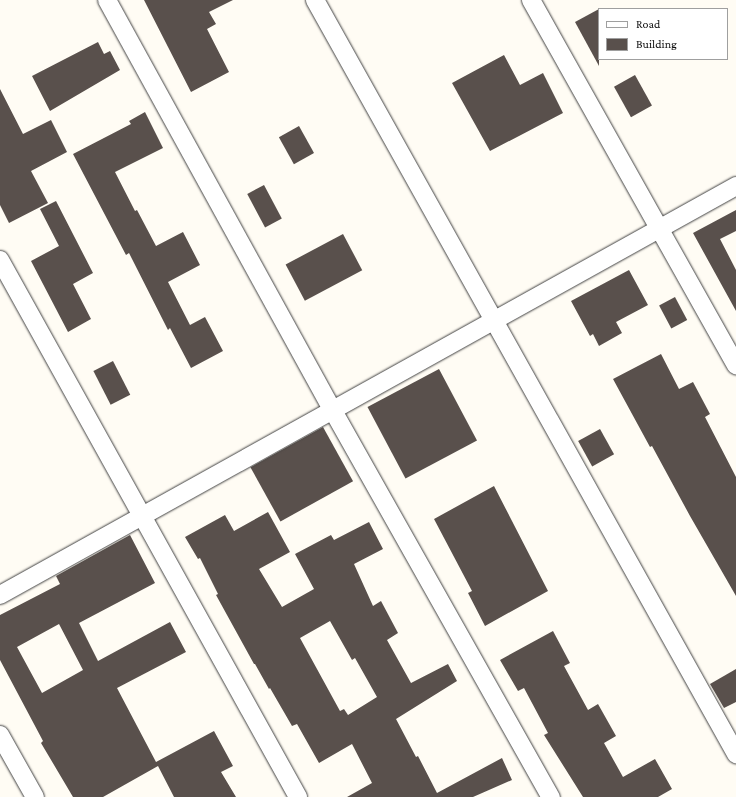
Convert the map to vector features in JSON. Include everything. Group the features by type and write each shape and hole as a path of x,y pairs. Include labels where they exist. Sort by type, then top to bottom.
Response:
{"street":[{"path":"107,0 332,409 552,797"},
{"path":"315,0 736,754"},
{"path":"531,0 736,365"},
{"path":"0,595 332,409 660,230 736,186"},
{"path":"0,260 298,797"},
{"path":"0,735 35,797"}],"building":[{"path":"144,0 233,0 209,12 216,24 207,29 229,72 191,92"},
{"path":"598,10 599,66 575,22"},
{"path":"98,42 104,54 110,51 120,70 50,111 32,76"},
{"path":"504,55 520,85 543,73 563,113 490,151 452,83"},
{"path":"635,75 652,106 631,117 614,87"},
{"path":"0,89 23,134 51,120 67,152 31,171 48,203 9,223 0,205"},
{"path":"145,112 163,148 115,172 135,211 137,210 156,246 183,232 200,265 168,282 190,325 205,317 223,351 191,368 170,328 168,330 129,253 126,255 73,154 131,124 129,121"},
{"path":"299,126 314,153 294,164 279,137"},
{"path":"264,185 282,219 265,227 247,194"},
{"path":"56,201 93,273 73,284 91,319 68,332 31,261 59,246 40,209"},
{"path":"736,210 736,231 720,239 736,270 736,311 693,233"},
{"path":"343,234 362,270 305,301 286,265"},
{"path":"629,270 648,305 616,322 622,333 599,346 593,334 590,336 571,301"},
{"path":"675,297 687,320 671,328 659,305"},
{"path":"661,354 679,389 693,382 710,414 705,417 736,477 736,596 652,446 650,447 613,379"},
{"path":"113,361 130,395 111,405 93,371"},
{"path":"439,369 477,441 406,479 367,407"},
{"path":"323,427 353,481 280,521 250,467"},
{"path":"600,429 614,454 592,466 578,441"},
{"path":"494,486 548,591 485,626 468,593 472,591 434,519"},
{"path":"268,512 290,552 259,569 282,607 314,589 295,554 331,535 334,540 369,522 383,549 354,564 373,606 381,601 398,633 387,640 411,683 448,664 457,681 396,719 416,757 418,756 437,793 502,758 512,780 473,797 347,797 372,783 352,744 319,763 297,724 292,726 254,664 216,595 218,594 200,558 198,559 185,537 225,515 234,531","holes":["330,621 352,660 355,658 377,697 348,715 344,709 340,711 300,638"]},
{"path":"130,535 155,583 79,623 98,661 170,622 186,652 117,688 156,762 214,731 233,766 221,772 236,797 174,797 158,766 103,797 73,797 41,743 43,741 0,660 0,615 60,584 56,576","holes":["59,624 83,670 42,693 17,647"]},
{"path":"553,631 570,663 564,666 588,710 598,704 616,736 604,743 623,777 655,759 672,789 658,797 583,797 544,735 548,733 524,688 518,691 500,660"},
{"path":"736,669 736,702 724,708 710,684"}]}
